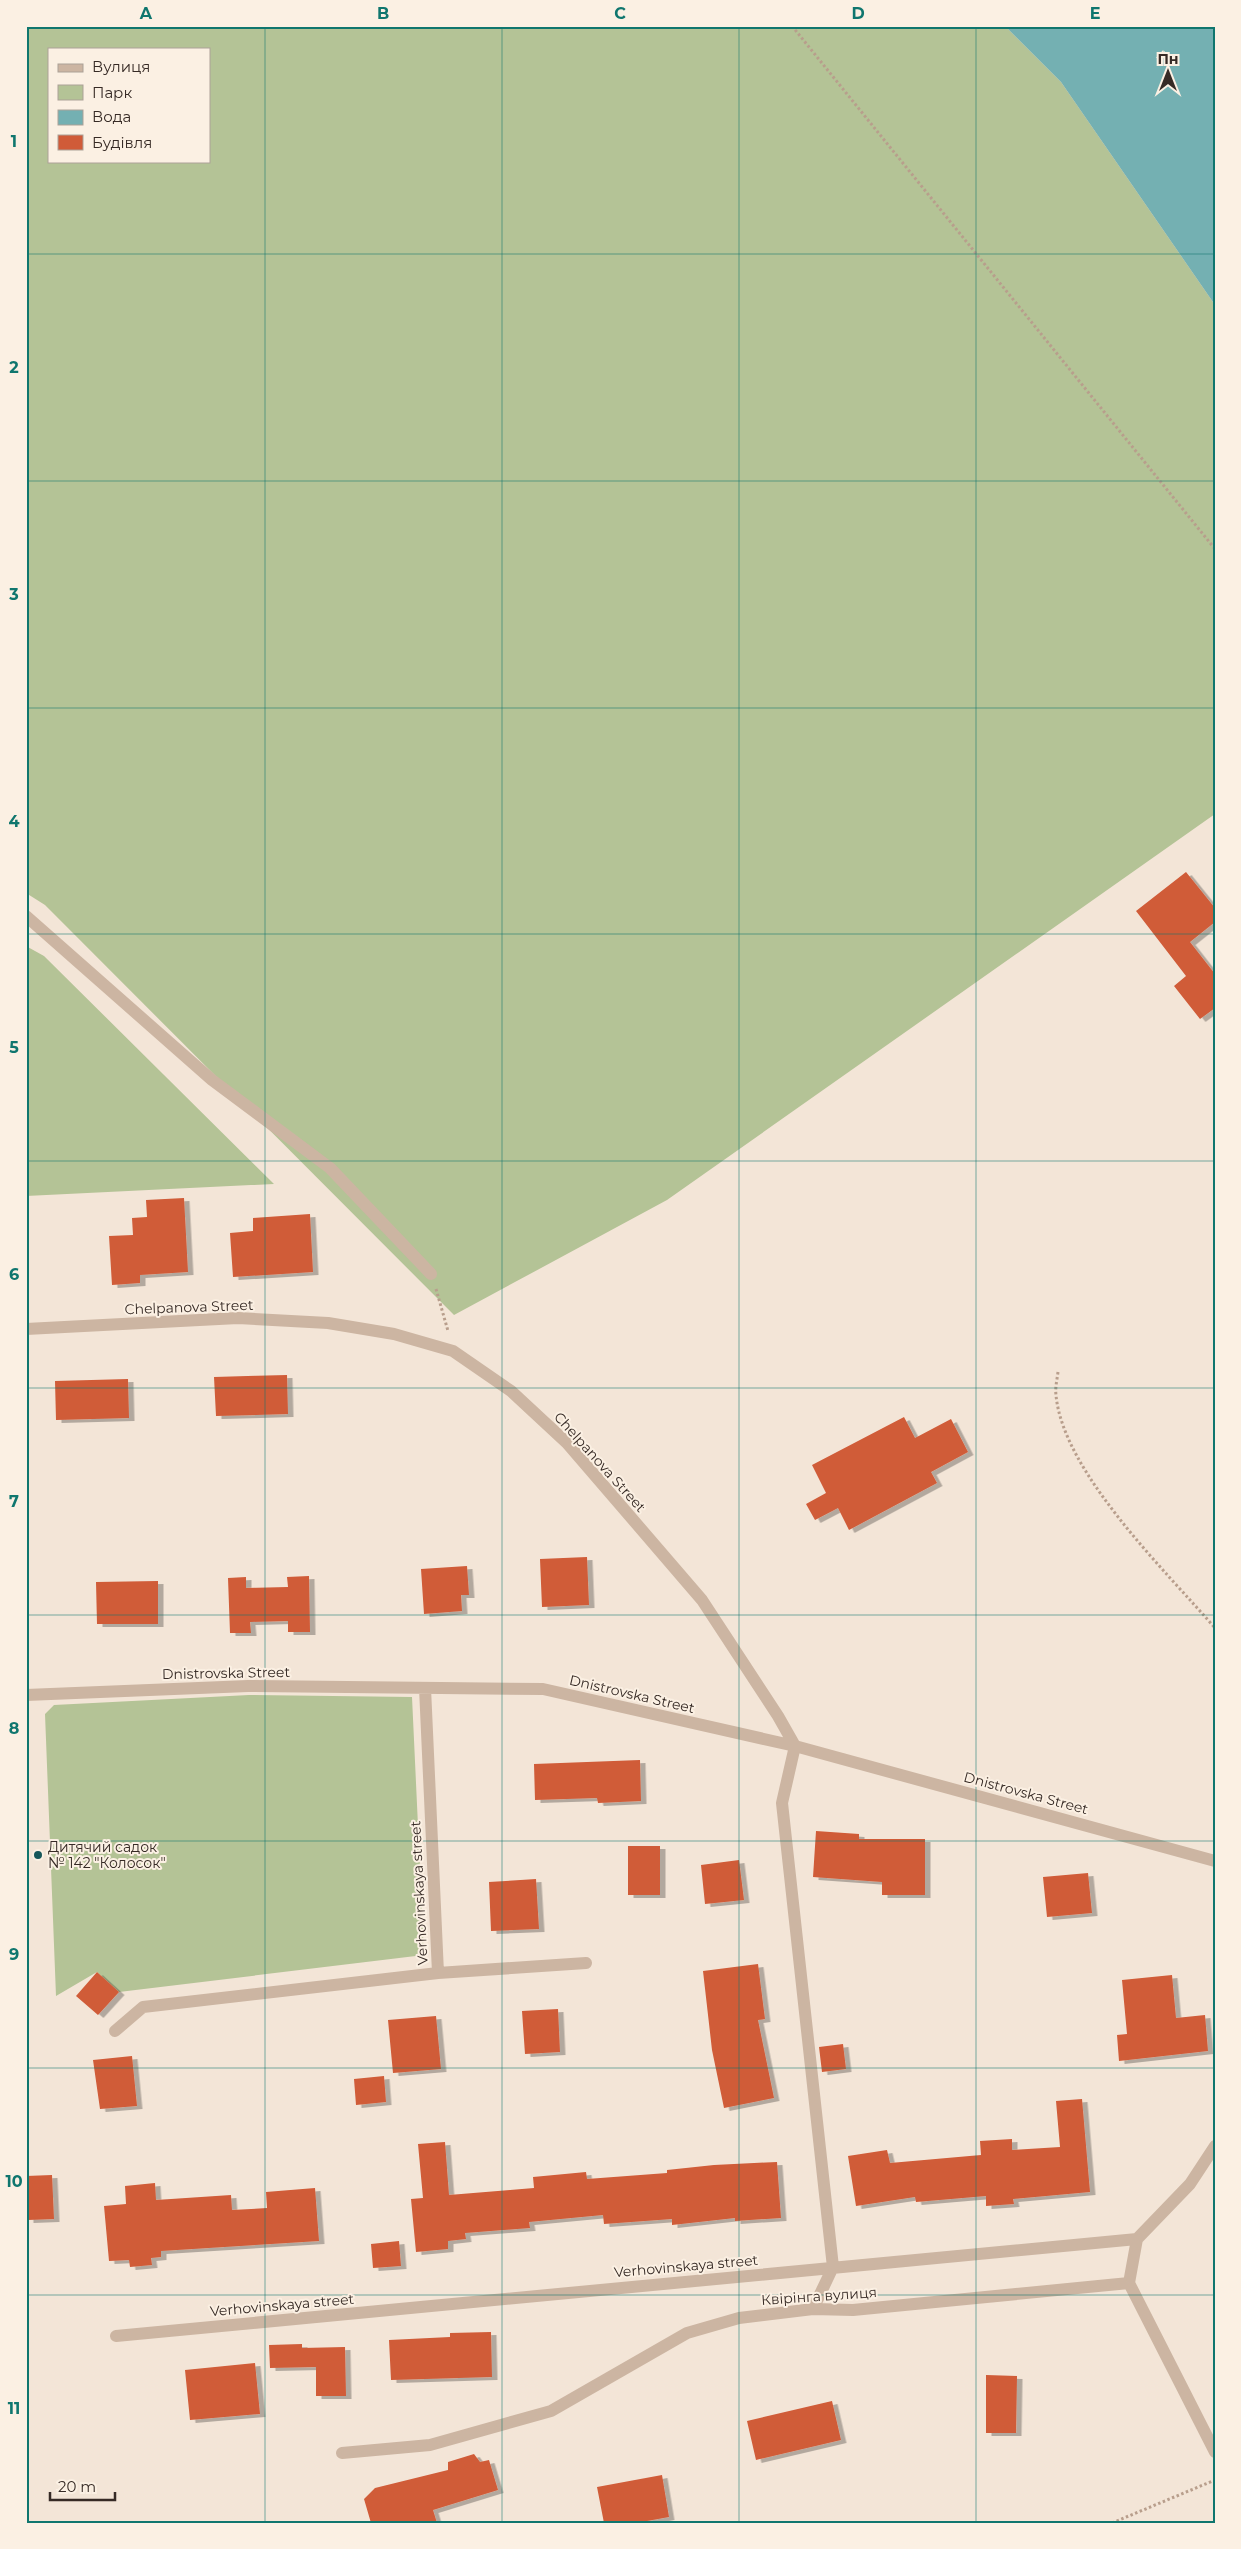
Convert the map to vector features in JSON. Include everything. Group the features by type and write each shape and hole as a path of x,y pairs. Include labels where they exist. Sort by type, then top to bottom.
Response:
{"street":[{"path":"26,916 212,1080 330,1168 432,1274"},
{"name":"Chelpanova Street","path":"26,1329 238,1318 328,1324 356,1328 394,1334 453,1351 511,1391 567,1443 702,1600 778,1716 795,1746"},
{"name":"Dnistrovska Street","path":"26,1695 248,1686 543,1689 795,1746 1215,1861"},
{"name":"Verhovinskaya street","path":"115,2031 143,2007 438,1973 425,1688"},
{"path":"795,1746 782,1803 833,2267 813,2309"},
{"path":"438,1973 586,1963"},
{"path":"1215,2146 1190,2184 1137,2239 1129,2283 1215,2452"},
{"name":"Verhovinskaya street","path":"116,2336 1137,2239"},
{"name":"Квірінга вулиця","path":"342,2452 430,2445 551,2411 687,2333 739,2318 813,2309 853,2310 1129,2283"}],"path":[{"path":"792,26 1215,549"},
{"path":"432,1274 453,1351"},
{"path":"1058,1372 1056,1394 1062,1423 1086,1473 1120,1520 1215,1628"},
{"path":"1112,2523 1215,2480"}],"green space":[{"path":"26,26 1005,26 1061,82 1215,305 1215,814 667,1200 454,1315 45,905 26,893"},
{"path":"26,946 44,956 274,1184 26,1196"},
{"path":"249,1695 412,1697 424,1955 119,1992 97,1972 56,1996 45,1714 54,1705"}],"water":[{"path":"1005,26 1215,26 1215,305 1061,82"}],"building":[{"path":"1186,872 1215,908 1215,922 1190,942 1215,974 1215,1008 1200,1019 1174,986 1186,976 1136,911"},
{"path":"184,1198 188,1272 140,1275 140,1283 112,1285 109,1236 133,1235 132,1218 147,1217 146,1200"},
{"path":"310,1214 313,1272 233,1277 230,1233 253,1231 253,1218"},
{"path":"287,1375 288,1414 216,1416 214,1377"},
{"path":"128,1379 129,1418 56,1420 55,1381"},
{"path":"904,1417 915,1438 951,1419 968,1452 931,1472 937,1483 849,1530 838,1508 815,1520 806,1504 826,1493 812,1465"},
{"path":"587,1557 589,1605 542,1607 540,1559"},
{"path":"467,1566 469,1595 461,1595 462,1611 424,1614 421,1569"},
{"path":"309,1576 310,1632 288,1632 288,1621 250,1622 251,1633 230,1633 228,1578 246,1577 246,1588 288,1587 287,1577"},
{"path":"158,1581 158,1624 97,1624 96,1582"},
{"path":"640,1760 641,1801 598,1803 597,1798 535,1800 534,1764"},
{"path":"816,1831 859,1834 859,1839 925,1839 925,1895 882,1895 882,1882 813,1877"},
{"path":"628,1846 660,1846 660,1895 628,1895"},
{"path":"739,1860 744,1900 705,1904 701,1865"},
{"path":"1088,1873 1092,1913 1047,1917 1043,1877"},
{"path":"536,1879 539,1929 491,1931 489,1882"},
{"path":"758,1964 765,2019 758,2020 774,2098 724,2108 712,2050 703,1971"},
{"path":"97,1972 119,1992 98,2015 76,1996"},
{"path":"1172,1975 1176,2018 1205,2015 1208,2051 1119,2061 1117,2035 1127,2034 1122,1980"},
{"path":"558,2009 560,2052 525,2054 522,2011"},
{"path":"436,2016 441,2069 393,2073 388,2020"},
{"path":"843,2044 846,2069 822,2072 819,2047"},
{"path":"132,2056 137,2106 100,2109 93,2060"},
{"path":"384,2076 386,2102 356,2105 354,2079"},
{"path":"1082,2099 1090,2192 1013,2199 1014,2204 986,2206 986,2196 916,2202 915,2197 856,2206 848,2156 887,2150 890,2163 981,2155 980,2141 1012,2139 1012,2150 1060,2147 1056,2101"},
{"path":"445,2142 449,2195 534,2188 533,2177 586,2172 587,2179 667,2173 667,2170 714,2165 777,2162 781,2218 735,2221 735,2218 672,2225 672,2219 604,2224 603,2215 529,2222 530,2228 465,2233 466,2239 448,2241 448,2249 416,2252 411,2199 423,2198 418,2144"},
{"path":"52,2175 54,2219 28,2220 26,2176"},
{"path":"155,2183 156,2200 231,2195 232,2210 267,2208 266,2192 315,2188 319,2241 161,2251 161,2257 151,2258 152,2265 130,2267 129,2260 109,2261 104,2206 126,2204 125,2186"},
{"path":"399,2241 401,2266 373,2268 371,2244"},
{"path":"491,2332 492,2377 391,2380 389,2340 450,2337 450,2333"},
{"path":"302,2344 302,2348 345,2347 346,2396 316,2396 316,2367 270,2368 269,2345"},
{"path":"255,2363 260,2414 190,2420 185,2370"},
{"path":"986,2375 1017,2376 1016,2433 986,2433"},
{"path":"832,2401 841,2440 756,2460 747,2421"},
{"path":"474,2454 480,2462 489,2460 498,2490 433,2510 437,2523 371,2523 364,2499 375,2488 448,2470 448,2462"},
{"path":"662,2475 669,2517 636,2523 604,2523 597,2487"}],"place":[{"name":"Дитячий садок № 142 \"Колосок\"","path":"38,1855"}]}
